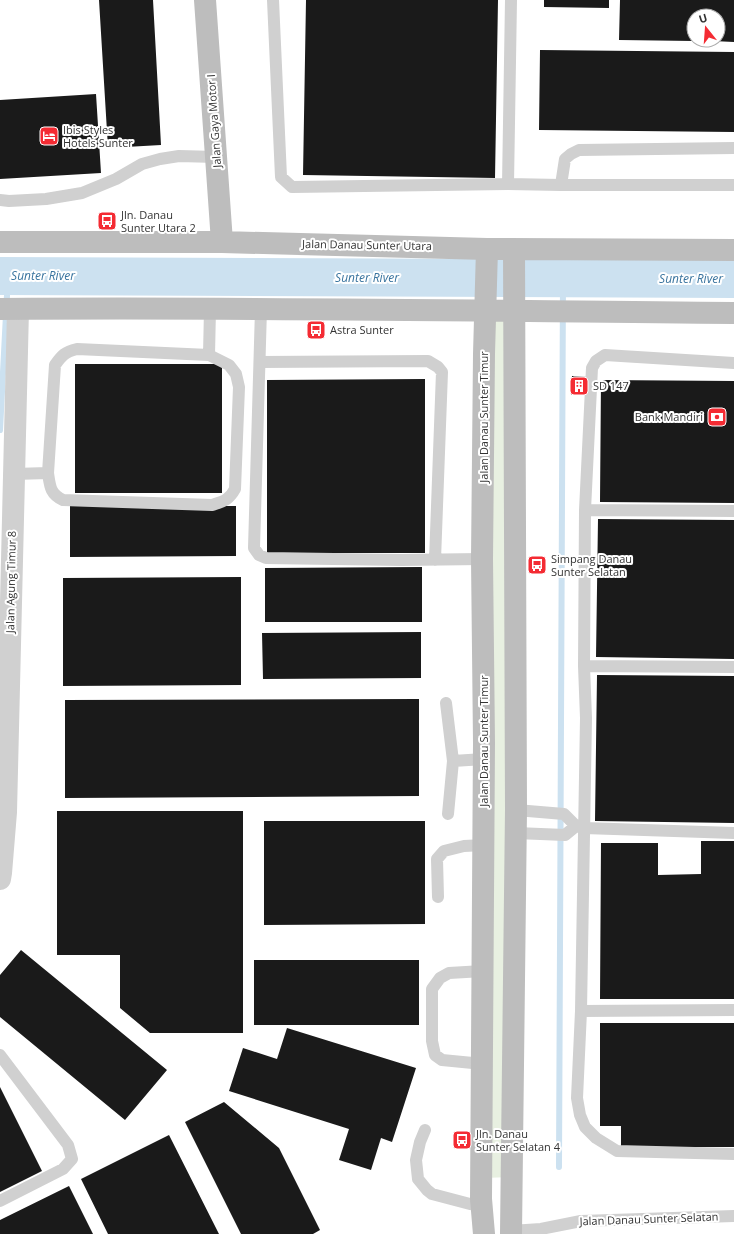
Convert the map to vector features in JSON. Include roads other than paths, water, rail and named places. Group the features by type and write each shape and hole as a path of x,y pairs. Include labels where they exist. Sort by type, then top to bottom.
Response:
{"main road":[{"name":"Jalan Gaya Motor I","path":"205,0 222,242"},
{"name":"Jalan Danau Sunter Utara","path":"0,242 222,242 487,256 734,250"},
{"name":"Jalan Danau Sunter Timur","path":"484,1234 481,1205 484,845 482,559 487,256"},
{"path":"508,1233 526,811 514,256"},
{"path":"10,309 261,309 515,302 564,312 734,312"}],"street":[{"name":"Jalan Agung Timur 8","path":"0,879 14,474 10,309"}],"lane":[{"path":"273,0 281,177 292,187 508,184 734,185"},
{"path":"508,184 511,0"},
{"path":"561,185 564,159 579,150 734,148"},
{"path":"0,200 46,199 82,193 116,179 142,164 160,159 179,156 216,157"},
{"path":"210,309 210,355"},
{"path":"261,309 254,548 259,555 266,558 435,560 482,559"},
{"path":"77,349 210,355 229,365 236,374 239,387 235,489 230,497 222,502 212,505 63,500 56,496 50,488 48,473 55,365 62,356 68,351 77,349"},
{"path":"734,363 605,355 596,360 592,368 585,510 584,666 586,718 580,827 581,1011 577,1098 580,1115 585,1128 596,1138 617,1151 734,1154"},
{"path":"260,362 428,361 438,367 442,372 435,560"},
{"path":"14,474 48,473"},
{"path":"585,510 734,511"},
{"path":"584,666 734,667"},
{"path":"446,704 452,761 448,814"},
{"path":"452,761 484,759"},
{"path":"526,811 564,814 580,827"},
{"path":"525,834 565,835 580,827 734,833"},
{"path":"438,897 437,859 444,851 464,846 484,845"},
{"path":"483,971 449,973 440,978 432,989 432,1041 435,1056 442,1060 483,1064"},
{"path":"581,1011 734,1010"},
{"path":"0,1055 68,1145 72,1159 63,1170 0,1201"},
{"path":"425,1130 420,1142 416,1160 418,1179 432,1194 470,1204 481,1205"},
{"name":"Jalan Danau Sunter Selatan","path":"508,1233 539,1232 581,1221 734,1216"}],"waterway":[{"name":"Sunter River","path":"0,276 734,279"},
{"path":"0,430 8,276"},
{"path":"559,1167 563,278"}],"place":[{"name":"Ibis Styles Hotels Sunter","path":"49,136"},
{"name":"Jln. Danau Sunter Utara 2","path":"107,221"},
{"name":"Astra Sunter","path":"316,330"},
{"name":"SD 147","path":"579,386"},
{"name":"Bank Mandiri","path":"717,417"},
{"name":"Simpang Danau Sunter Selatan","path":"537,565"},
{"name":"Jln. Danau Sunter Selatan 4","path":"462,1140"}]}
